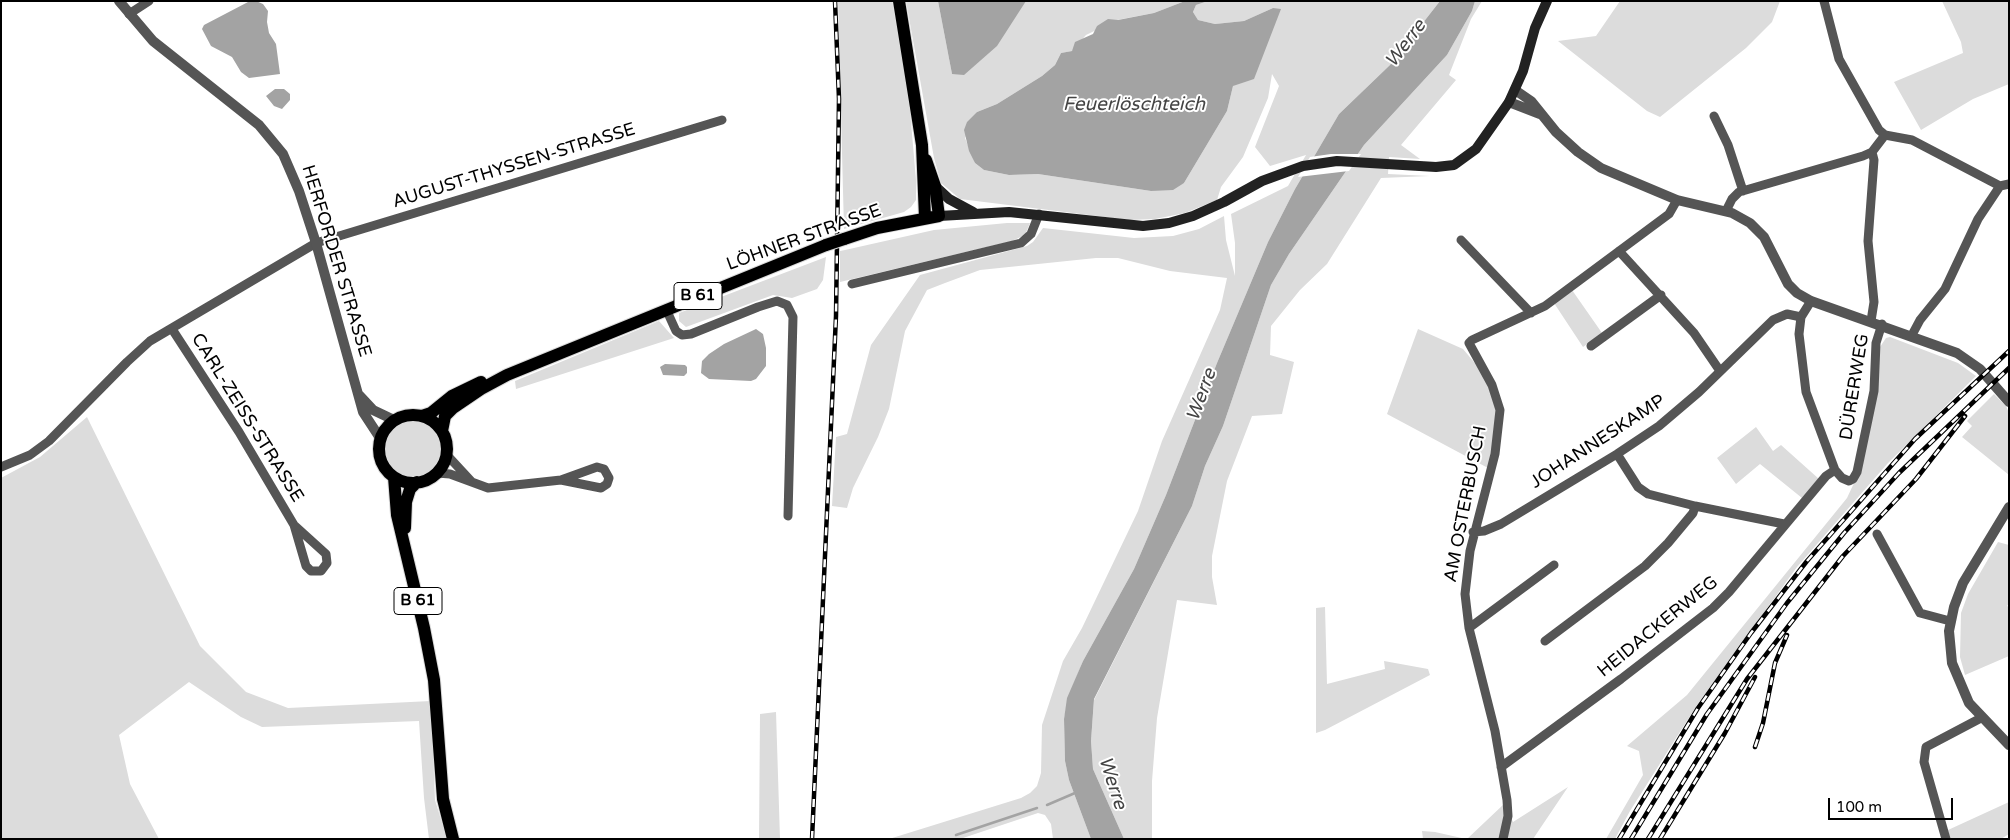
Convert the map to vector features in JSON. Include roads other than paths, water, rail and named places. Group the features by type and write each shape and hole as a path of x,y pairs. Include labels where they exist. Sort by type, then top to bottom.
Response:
{"main road":[{"path":"899,1 922,145 925,218"},
{"name":"LÖHNER STRASSE","path":"442,431 445,416 453,408 481,389 507,375 844,238 925,218 974,213 1039,214 1143,226 1169,223 1193,216 1280,173 1303,166 1337,161 1446,166 1463,160 1476,149 1510,102 1535,28 1547,1"},
{"path":"922,145 935,186 939,216"},
{"path":"935,186 949,199 974,213"},
{"name":"LÖHNER STRASSE","path":"422,416 476,383 507,375"},
{"path":"402,416 422,416 433,421 442,431 446,454 437,473 417,482 401,481 394,477 380,460 380,438 385,428 394,420 402,416"},
{"name":"B 61","path":"394,477 397,515 434,680 443,799 453,839"},
{"name":"B 61","path":"405,547 406,502 410,489 417,482"}],"street":[{"name":"HERFORDER STRASSE","path":"119,1 153,41 259,125 283,154 299,191 316,243 362,412 380,438"},
{"path":"129,14 149,1"},
{"path":"1824,1 1838,59 1879,130 1885,135 1912,140 2004,185 1978,219 1944,290 1920,320 1912,335"},
{"path":"1515,90 1531,101 1540,114 1578,152 1594,164 1677,200 1726,211 1739,216 1757,229 1764,237 1788,284 1798,293 1811,301 1942,346 1972,362 2009,402"},
{"path":"1510,102 1540,114"},
{"path":"1714,116 1728,145 1743,192"},
{"name":"AUGUST-THYSSEN-STRASSE","path":"1,467 30,454 44,445 127,362 150,342 316,243 722,120"},
{"path":"1726,211 1732,199 1743,192 1872,152 1885,135"},
{"name":"DÜRERWEG","path":"1871,321 1874,302 1868,241 1874,160 1872,152"},
{"name":"AM OSTERBUSCH","path":"1503,839 1508,816 1508,800 1469,628 1465,594 1473,532 1495,454 1500,410 1492,385 1469,343 1545,306 1669,214 1677,200"},
{"path":"852,284 1021,243 1031,234 1039,214"},
{"path":"1461,240 1531,313"},
{"path":"1619,251 1694,333 1720,371"},
{"path":"1591,346 1661,295"},
{"path":"1811,301 1801,317 1799,334 1806,392 1835,470"},
{"path":"666,309 676,331 682,334 691,334 758,307 777,302 788,305 793,316 788,516"},
{"name":"JOHANNESKAMP","path":"1473,532 1484,531 1501,524 1617,454 1658,426 1720,371 1773,320 1787,314 1801,317"},
{"name":"DÜRERWEG","path":"1835,470 1842,478 1849,481 1853,479 1857,472 1874,392 1876,343 1882,324"},
{"name":"CARL-ZEISS-STRASSE","path":"172,329 239,432 294,525 306,566 314,572 321,571 327,563 326,554 294,525"},
{"name":"HERFORDER STRASSE","path":"358,393 373,410 394,420"},
{"path":"446,454 472,482"},
{"path":"1617,454 1643,492 1695,506 1784,524"},
{"path":"437,473 450,474 488,488 561,480 597,467 604,469 609,478 607,484 601,488 561,480"},
{"name":"HEIDACKERWEG","path":"1501,767 1613,685 1712,608 1729,592 1826,476 1835,470"},
{"path":"1545,641 1646,566 1693,513 1695,506"},
{"path":"2009,507 1963,583 1950,621 1949,640 1956,677 1968,703 1980,718 2009,745"},
{"path":"1878,534 1920,613 1950,621"},
{"path":"1469,628 1554,565"},
{"path":"1946,839 1924,762 1926,747 1980,718"}],"water":[{"path":"256,1 263,4 268,11 269,33 276,44 280,74 249,78 241,72 232,57 211,46 202,29 204,25 248,2"},
{"path":"938,1 1026,1 997,46 964,75 952,74"},
{"name":"Feuerlöschteich","path":"1185,1 1208,1 1196,5 1193,12 1198,20 1215,24 1244,21 1273,8 1281,9 1254,79 1233,86 1227,111 1184,183 1173,190 1151,191 1038,174 1009,175 984,170 975,163 969,151 964,130 967,122 977,112 997,104 1042,76 1055,65 1061,53 1072,51 1075,42 1093,34 1097,26 1108,19 1118,20 1154,13"},
{"path":"1440,1 1475,1 1472,11 1447,55 1364,145 1289,254 1271,285 1223,426 1205,466 1192,506 1094,699 1091,741 1093,769 1124,839 1091,839 1069,780 1065,761 1064,719 1067,698 1083,661 1134,569 1166,495 1217,363 1268,242 1295,189 1339,114 1390,65"},
{"path":"275,89 284,89 290,94 290,100 282,109 274,106 266,96"},
{"path":"756,329 763,334 766,348 766,366 756,379 751,381 709,379 701,373 702,361 709,354 724,344"},
{"path":"665,364 685,365 687,373 684,376 663,375 660,367"}],"waterway":[{"path":"1047,805 1075,793"},
{"path":"956,835 1037,808"}],"railway":[{"path":"812,839 836,316 839,99 835,1"},
{"path":"1619,839 1698,708 1751,633 1807,561 1915,439 2009,351"},
{"path":"1631,839 1707,714 1787,603 1844,533 1899,473 2009,368"},
{"path":"1648,839 1747,679 1843,556 1916,479 1965,416"},
{"path":"1755,747 1763,723 1775,663 1787,635"},
{"path":"1660,839 1725,733 1755,677"}],"water label":[{"name":"Werre","path":"1406,44"},
{"name":"Werre","path":"1202,395"},
{"name":"Werre","path":"1112,783"}]}
